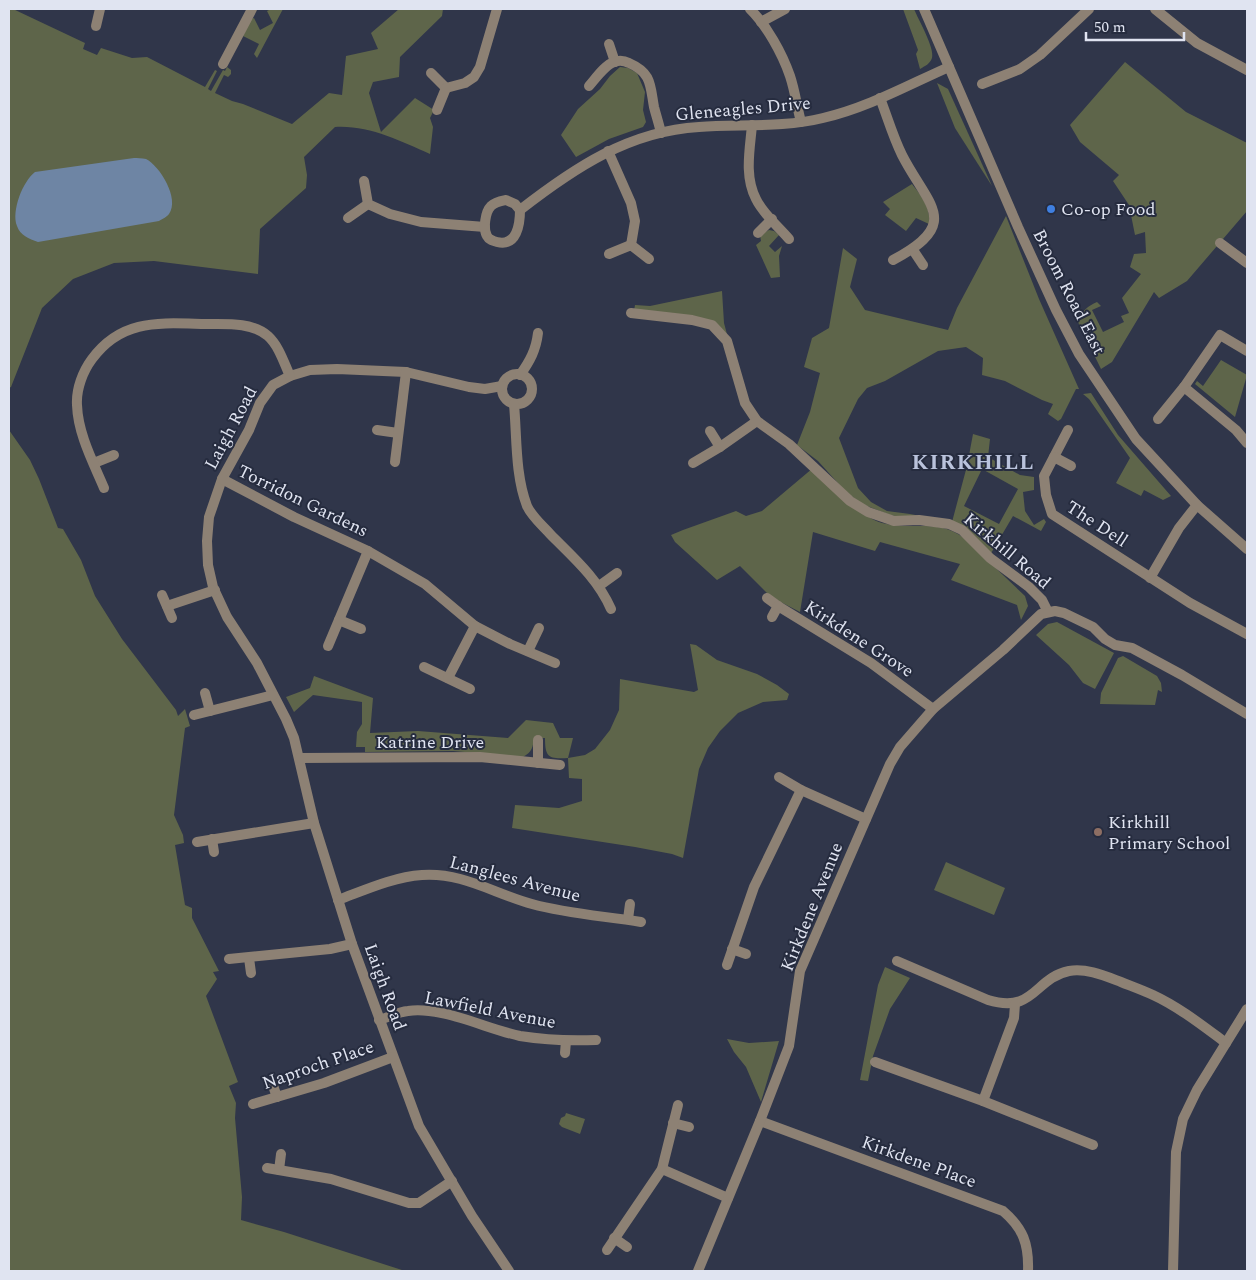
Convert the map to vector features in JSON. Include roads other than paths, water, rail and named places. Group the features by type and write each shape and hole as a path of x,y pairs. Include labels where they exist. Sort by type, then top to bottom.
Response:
{"street":[{"path":"96,26 100,9"},
{"path":"223,64 252,9"},
{"path":"446,88 465,83 474,76 480,67 497,9"},
{"path":"750,9 774,43 790,75 801,122"},
{"path":"761,22 785,9"},
{"name":"Broom Road East","path":"924,9 1018,228 1056,310 1079,354 1136,439 1197,505 1247,549"},
{"path":"982,84 1017,70 1040,56 1089,9"},
{"path":"1155,9 1197,43 1247,70"},
{"path":"609,44 615,62"},
{"path":"589,86 606,68 615,62 625,61 637,66 651,82 654,106 661,133"},
{"name":"Gleneagles Drive","path":"520,210 580,166 608,151 636,140 661,133 697,127 801,122 822,118 880,98 949,67"},
{"path":"431,73 446,88"},
{"path":"437,110 446,88"},
{"path":"880,98 902,154 929,197 934,210 934,225 926,237 913,250 893,260"},
{"path":"752,125 748,172 751,186 756,199 789,238"},
{"path":"608,151 631,203 635,221 631,245"},
{"path":"364,181 368,204"},
{"path":"498,201 511,202 520,210 517,233 509,242 501,243 489,239 486,235 485,227 488,212 491,206 498,201"},
{"path":"368,204 390,214 422,222 485,227"},
{"path":"348,218 368,204"},
{"path":"758,233 772,219"},
{"path":"1220,243 1247,263"},
{"path":"609,254 631,245"},
{"path":"631,245 650,259"},
{"path":"913,250 923,264"},
{"name":"Kirkhill Road","path":"630,313 692,320 712,325 727,341 745,403 757,421 789,444 850,501 868,512 894,521 927,521 949,524 962,530 990,558 1029,587 1042,600 1048,612 1055,611 1076,618 1093,627 1105,639 1115,645 1132,648 1247,714"},
{"path":"104,488 79,423 76,403 80,383 87,366 100,348 115,336 153,323 251,326 268,336 280,353 290,376"},
{"path":"520,375 531,359 538,333"},
{"path":"1158,419 1184,387 1220,335 1247,351"},
{"name":"Laigh Road","path":"502,386 469,387 406,372 338,369 310,370 290,376 273,385 260,403 250,430 222,479 209,517 207,541 208,565 215,590 226,617 257,663 294,738 314,823 352,944 419,1126 472,1216 508,1271"},
{"path":"395,462 406,372"},
{"path":"520,375 528,380 531,390 528,399 519,404 514,404 503,396 502,386 511,376 520,375"},
{"path":"1184,387 1236,430 1247,443"},
{"path":"514,404 520,480 528,507 535,518 591,575 611,609"},
{"path":"694,463 757,421"},
{"path":"377,430 398,434"},
{"name":"The Dell","path":"1068,430 1044,476 1048,506 1052,514 1190,603 1247,634"},
{"path":"710,431 720,447"},
{"path":"94,463 114,454"},
{"path":"1054,457 1071,466"},
{"name":"Torridon Gardens","path":"222,479 294,517 368,551 425,584 475,626 555,662"},
{"path":"1150,578 1179,528 1197,505"},
{"name":"Torridon Gardens","path":"328,646 368,551"},
{"path":"599,586 617,573"},
{"path":"167,606 215,590"},
{"path":"162,595 172,618"},
{"name":"Kirkdene Grove","path":"767,598 871,663 933,709"},
{"path":"772,617 778,606"},
{"name":"Kirkdene Avenue","path":"698,1271 789,1046 800,971 890,764 900,747 933,709 1003,650 1042,614 1048,612"},
{"path":"339,620 361,629"},
{"path":"448,678 475,626"},
{"path":"528,651 539,628"},
{"path":"424,667 470,689"},
{"path":"205,693 210,711"},
{"path":"194,715 273,696"},
{"path":"538,740 538,763"},
{"name":"Katrine Drive","path":"300,758 480,756 560,765"},
{"path":"779,777 801,790 866,818"},
{"path":"727,965 754,887 801,790"},
{"path":"197,842 314,823"},
{"path":"212,840 214,852"},
{"name":"Langlees Avenue","path":"338,900 402,878 439,875 483,885 530,904 568,912 641,922"},
{"path":"628,920 630,904"},
{"path":"229,960 330,949 352,944"},
{"path":"732,949 746,954"},
{"path":"249,958 251,973"},
{"path":"897,961 1001,1004 1015,1004 1030,996 1050,980 1068,971 1098,973 1153,995 1196,1020 1226,1043"},
{"path":"983,1101 1014,1018 1015,1004"},
{"name":"Lawfield Avenue","path":"379,1020 410,1010 423,1011 458,1016 491,1029 520,1036 566,1041 596,1040"},
{"path":"1173,1271 1176,1152 1183,1119 1190,1102 1246,1012"},
{"name":"Lawfield Avenue","path":"564,1053 566,1041"},
{"name":"Naproch Place","path":"253,1104 324,1083 393,1057"},
{"path":"875,1062 983,1101 1093,1145"},
{"path":"270,1080 276,1097"},
{"path":"607,1250 662,1169 678,1105"},
{"name":"Kirkdene Place","path":"760,1121 1003,1211 1016,1223 1023,1236 1029,1261 1028,1271"},
{"path":"673,1123 689,1127"},
{"path":"279,1170 281,1154"},
{"path":"266,1168 331,1179 409,1203 419,1203 452,1181"},
{"path":"662,1169 728,1198"},
{"path":"614,1238 627,1247"}],"water":[{"path":"134,158 146,159 157,168 167,184 172,200 172,208 164,218 159,221 38,242 25,236 18,229 16,213 19,197 26,182 35,172"}],"place":[{"name":"Co-op Food","path":"1051,209"},
{"name":"Kirkhill Primary School","path":"1098,832"}],"district":[{"name":"KIRKHILL","path":"973,462"}]}
